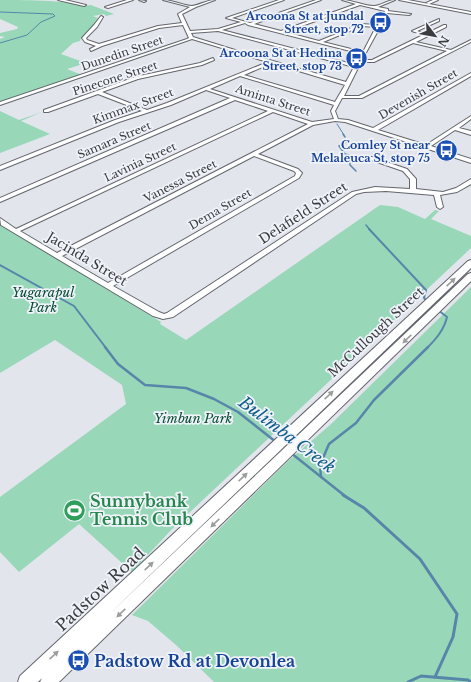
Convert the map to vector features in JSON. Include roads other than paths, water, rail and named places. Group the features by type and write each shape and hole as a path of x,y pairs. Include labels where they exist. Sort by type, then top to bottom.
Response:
{"main road":[{"path":"401,0 428,3 471,12"},
{"path":"411,1 471,12"},
{"name":"McCullough Street","path":"301,422 471,263"},
{"name":"McCullough Street","path":"48,682 274,468 471,276"},
{"name":"Padstow Road","path":"26,682 301,422"}],"street":[{"path":"60,0 68,0 84,5"},
{"path":"114,0 131,5"},
{"path":"116,9 105,6 131,0"},
{"path":"165,0 193,7"},
{"path":"213,0 193,7 180,14 190,38 246,54"},
{"path":"282,0 228,18 363,52"},
{"path":"249,24 319,0"},
{"path":"344,0 387,11 409,14"},
{"path":"376,7 393,0"},
{"path":"428,3 436,0"},
{"path":"281,32 359,3"},
{"path":"335,119 333,111 336,104 341,97 363,52 380,26 387,11"},
{"path":"100,46 87,42 84,38 96,26 101,17"},
{"path":"427,35 414,31 438,20"},
{"path":"188,32 218,30 243,22"},
{"path":"359,61 373,61 446,26 431,23"},
{"path":"91,50 162,27 184,24"},
{"path":"319,42 362,25 380,26"},
{"path":"218,30 356,66"},
{"name":"Dunedin Street","path":"0,104 184,42 190,38"},
{"path":"341,97 360,97 471,41"},
{"path":"413,42 451,51"},
{"path":"252,56 347,84"},
{"name":"Pinecone Street","path":"46,111 143,76 201,64 213,59"},
{"name":"Kimmax Street","path":"0,168 146,111 169,104 272,62"},
{"path":"240,75 336,104"},
{"name":"Devenish Street","path":"374,130 470,75"},
{"name":"Aminta Street","path":"206,89 312,124 335,119 342,120 416,144 428,146 471,161"},
{"path":"98,92 146,111"},
{"name":"Samara Street","path":"0,200 235,98"},
{"name":"Lavinia Street","path":"16,232 272,111"},
{"path":"428,146 471,117"},
{"name":"Vanessa Street","path":"57,256 312,124"},
{"path":"455,128 471,133"},
{"name":"Dema Street","path":"108,286 297,177 299,173 296,170 254,154"},
{"path":"370,158 406,170 413,179 414,192"},
{"name":"Delafield Street","path":"163,317 170,315 354,193 361,190 378,189 436,193 453,192 461,189 471,181"},
{"path":"436,193 440,207"},
{"name":"Jacinda Street","path":"0,220 3,224 16,232 163,317"}],"waterway":[{"name":"Bulimba Creek","path":"0,12 53,14 55,16 41,22 27,35 0,43"},
{"path":"337,124 344,135"},
{"path":"345,140 346,142 339,146 345,154 349,155 350,165 356,171"},
{"path":"366,225 370,230"},
{"path":"369,229 426,290 424,298 427,301"},
{"name":"Bulimba Creek","path":"0,265 74,306 106,348"},
{"path":"428,347 434,341 446,322 447,317 438,310"},
{"name":"Bulimba Creek","path":"105,347 118,364 145,385 186,388 214,399 238,412 276,442"},
{"path":"321,477 320,465 329,444 356,423 374,400 428,347"},
{"name":"Bulimba Creek","path":"291,453 321,477"},
{"name":"Bulimba Creek","path":"321,477 345,496"},
{"name":"Bulimba Creek","path":"343,495 364,508 420,559 457,614 453,637 435,677"},
{"path":"408,682 421,676 468,680 471,682"}],"place":[{"name":"Arcoona St at Jundal Street, stop 72","path":"380,22"},
{"name":"Arcoona St at Hedina Street, stop 73","path":"357,59"},
{"name":"Comley St near Melaleuca St, stop 75","path":"446,151"},
{"name":"Sunnybank Tennis Club","path":"75,510"},
{"name":"Padstow Rd at Devonlea","path":"78,661"}],"park label":[{"name":"Yugarapul Park","path":"43,300"},
{"name":"Yimbun Park","path":"193,418"}]}
